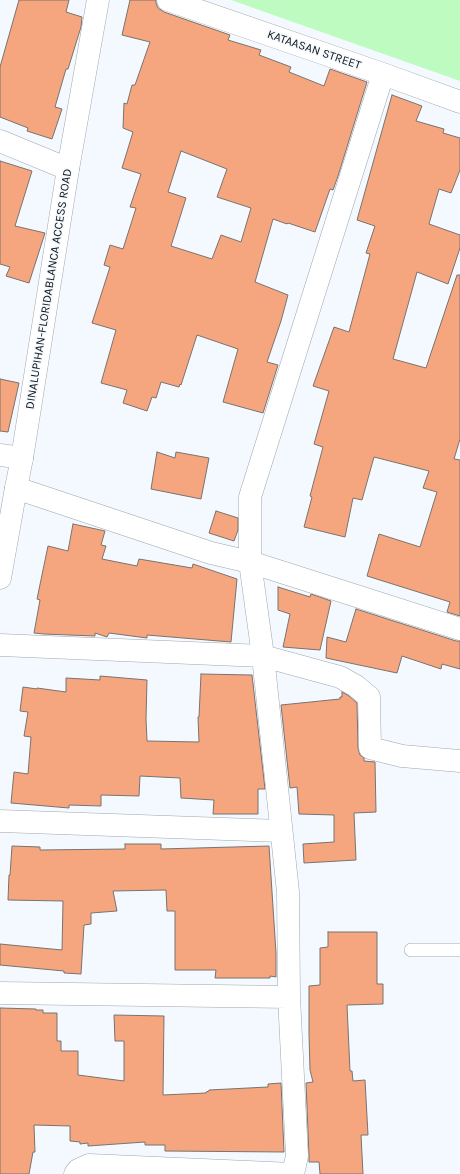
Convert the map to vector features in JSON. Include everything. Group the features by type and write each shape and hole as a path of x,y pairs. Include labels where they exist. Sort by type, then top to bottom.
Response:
{"street":[{"name":"DINALUPIHAN-FLORIDABLANCA ACCESS ROAD","path":"0,578 22,458 68,169 98,0"},
{"name":"KATAASAN STREET","path":"168,0 460,102"},
{"path":"76,1174 78,1170 89,1165 293,1174 297,1156 289,997 288,892 250,562 250,497 383,74"},
{"path":"0,141 68,169"},
{"path":"0,455 22,458"},
{"path":"16,488 211,553 250,562 460,629"},
{"path":"0,645 262,656 340,677 356,686 369,697 370,748 402,756 460,761"},
{"path":"0,821 281,831"},
{"path":"0,993 289,997"}],"lane":[{"path":"411,950 460,950"}],"green space":[{"path":"231,0 460,0 460,81"}],"building":[{"path":"19,0 69,0 66,12 82,17 81,27 68,69 66,69 55,107 62,109 52,139 27,131 28,128 0,117 0,67"},
{"path":"130,0 156,0 158,8 164,12 230,35 228,40 261,50 259,55 291,67 289,72 324,86 330,69 367,82 338,176 333,190 330,189 315,232 273,219 255,282 288,295 267,362 278,365 263,413 223,402 238,349 197,335 181,385 180,384 179,387 161,382 156,398 152,397 147,411 123,403 127,390 101,383 116,330 92,323 110,267 104,265 110,245 123,249 136,208 130,207 141,174 122,168 133,132 123,128 124,103 127,104 132,85 135,85 150,42 122,35","holes":["181,151 227,169 217,197 251,208 241,242 221,235 212,259 171,246 186,198 168,192"]},
{"path":"392,95 422,106 416,121 444,129 443,133 460,138 460,170 451,193 439,189 429,224 460,235 460,248 448,284 417,272 393,359 426,368 457,275 460,275 460,439 454,459 460,460 460,616 447,612 450,602 367,576 379,534 420,547 437,492 423,488 429,471 374,457 362,500 353,498 345,537 304,527 312,497 310,496 323,447 314,444 329,391 313,386 334,327 349,332 370,254 366,253 375,226 357,220"},
{"path":"0,161 32,171 15,226 45,233 29,283 6,276 10,267 0,264"},
{"path":"0,379 19,383 8,432 0,431"},
{"path":"157,452 175,458 176,452 209,458 201,499 151,489"},
{"path":"216,511 238,518 238,530 234,541 209,533"},
{"path":"73,524 105,531 101,545 106,546 102,559 137,566 139,559 192,568 193,564 237,579 231,642 147,635 147,638 109,633 107,637 95,633 95,636 34,633 40,600 37,599 48,546 68,551"},
{"path":"278,587 310,597 311,594 331,601 320,650 283,647 290,614 278,610"},
{"path":"356,609 460,641 460,669 442,664 441,669 402,656 397,673 326,658 327,637 346,642"},
{"path":"201,674 252,675 265,789 258,789 258,814 213,814 214,800 181,798 180,778 140,776 139,796 101,795 101,806 69,805 69,808 11,803 14,772 28,774 31,737 24,736 28,712 20,711 23,687 66,692 66,678 100,680 100,676 147,680 147,741 199,742 198,717"},
{"path":"342,692 357,703 358,748 360,755 364,758 364,761 375,762 376,812 354,813 356,860 304,863 303,844 334,842 334,815 299,814 297,787 290,788 281,705 340,699 340,697 342,697"},
{"path":"125,844 161,844 161,849 269,846 276,953 276,977 215,978 216,970 175,970 175,911 167,911 166,890 113,891 117,911 91,913 91,924 84,925 81,974 0,965 0,944 62,950 63,901 8,900 12,846 40,847 40,850 125,849"},
{"path":"328,932 377,932 377,984 383,984 383,1004 347,1005 350,1071 352,1071 353,1081 365,1080 368,1135 361,1135 363,1174 320,1174 319,1162 309,1162 306,1083 313,1082 310,1070 309,986 320,985 320,948 328,947"},
{"path":"0,1008 36,1009 43,1010 43,1013 57,1013 57,1041 61,1041 61,1051 78,1051 78,1075 124,1081 124,1041 115,1041 114,1015 164,1016 163,1095 206,1093 209,1090 268,1087 268,1084 281,1083 284,1152 165,1151 165,1145 145,1145 145,1142 88,1146 88,1143 80,1144 80,1142 70,1141 70,1126 34,1125 35,1152 33,1152 29,1174 0,1174"}]}
